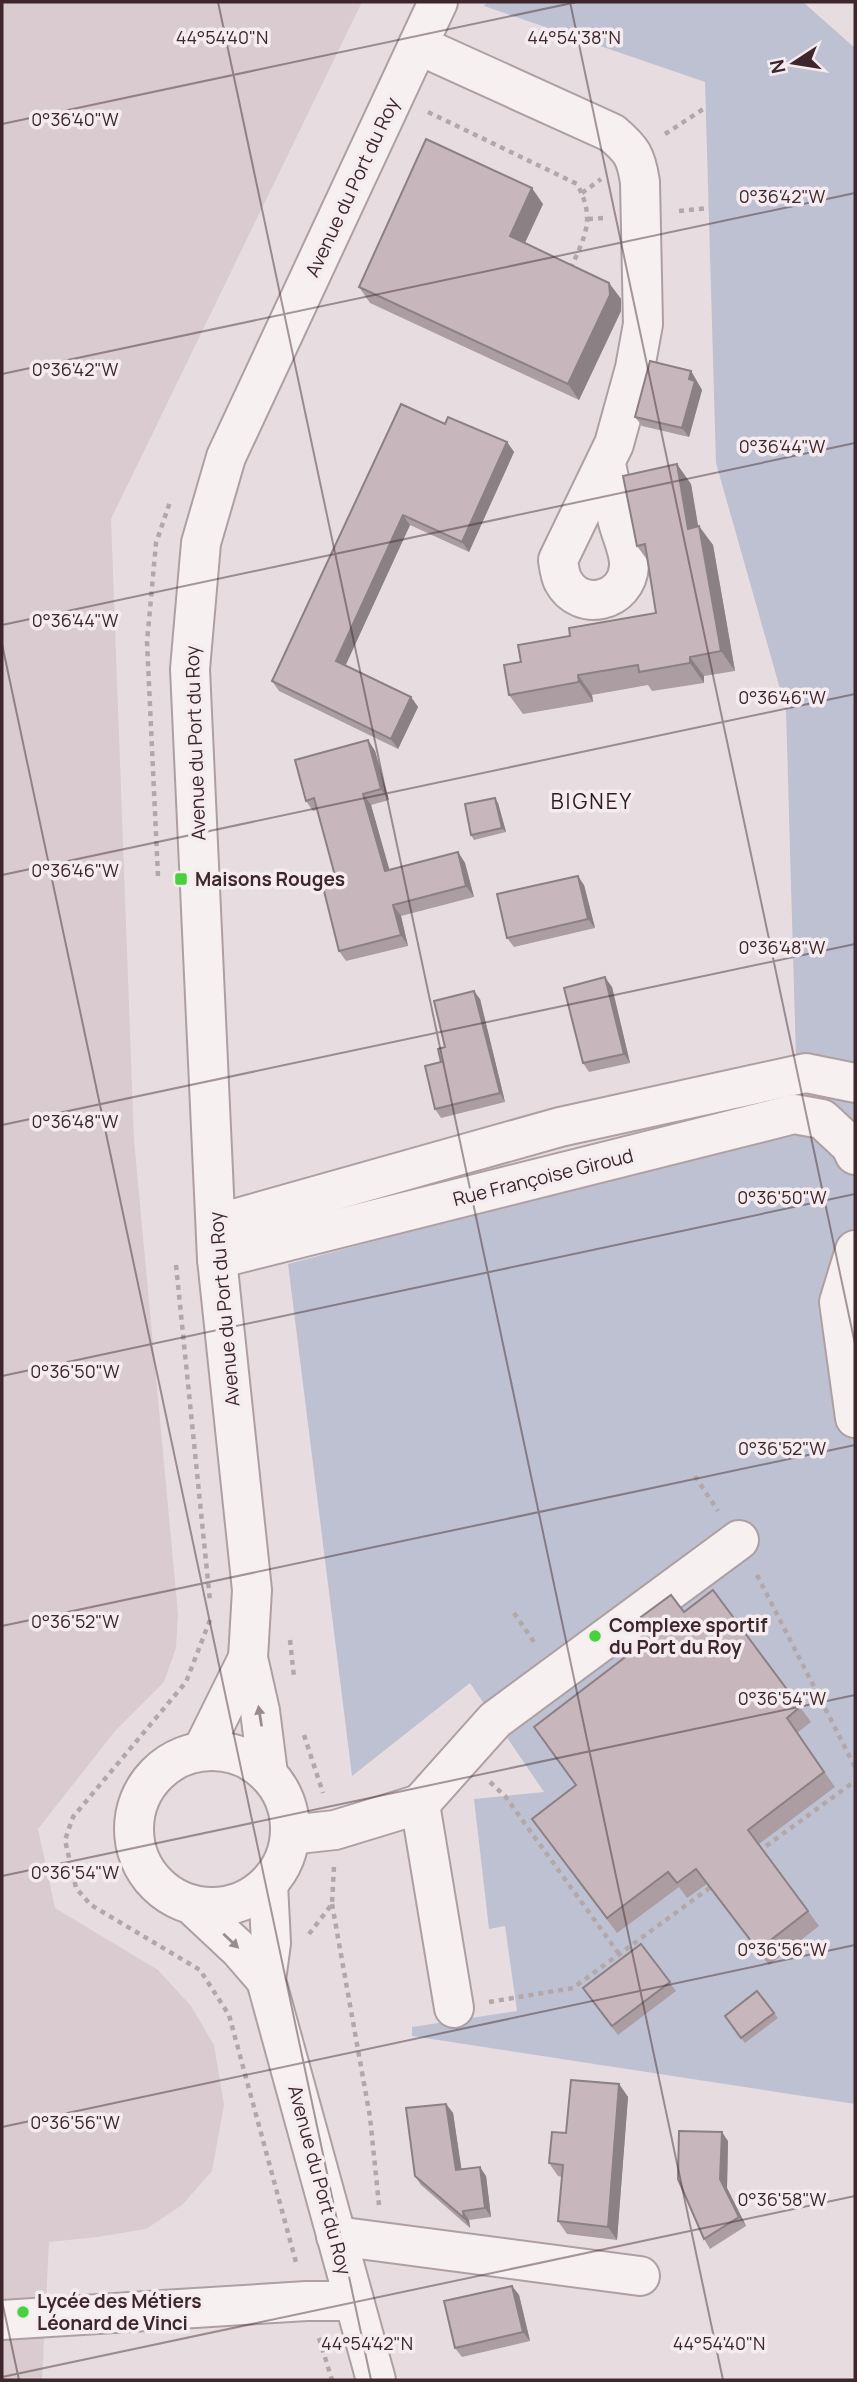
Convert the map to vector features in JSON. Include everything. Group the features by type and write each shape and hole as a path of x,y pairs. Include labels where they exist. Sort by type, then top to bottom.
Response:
{"street":[{"name":"Avenue du Port du Roy","path":"268,1774 260,1711 248,1658 252,1590 216,1242 190,669 201,543 226,457 438,2"},
{"path":"418,45 611,133 627,146 636,160 640,182 643,324 631,381 606,464"},
{"path":"216,1242 560,1127 806,1073 855,1083"},
{"name":"Rue Françoise Giroud","path":"216,1242 794,1114 822,1119 850,1145 855,1155"},
{"path":"855,1250 839,1301 855,1418"},
{"path":"290,1835 335,1830 420,1804 495,1720 739,1541"},
{"name":"Avenue du Port du Roy","path":"202,1751 248,1658"},
{"name":"Avenue du Port du Roy","path":"193,1906 220,1908 246,1900 268,1884 284,1862 290,1835 289,1813 281,1792 268,1774 250,1760 229,1752 202,1751 176,1759 155,1776 140,1798 134,1825 137,1851 149,1876 169,1895 193,1906 240,1950 266,1980"},
{"path":"420,1804 454,2008"},
{"name":"Avenue du Port du Roy","path":"268,1884 271,1943 266,1980 376,2380"},
{"path":"336,2236 640,2276"},
{"path":"2,2320 307,2301 353,2301"}],"path":[{"path":"421,109 577,184 585,198 587,234 569,272"},
{"path":"695,1476 739,1541 855,1768"},
{"path":"288,1628 295,1682"},
{"path":"461,1757 505,1796 619,1954"},
{"path":"754,1855 855,1780"},
{"path":"454,2008 573,1988 720,1880"},
{"path":"332,1904 370,2117 383,2243"}],"shaded area":[{"path":"2,2 362,2 111,519 134,1140 178,1614 176,1648 164,1682 115,1731 38,1829 55,1908 158,1970 191,2006 214,2045 224,2105 212,2171 182,2205 146,2229 49,2242 42,2380 2,2380"},
{"name":"Complexe sportif du Port du Roy","path":"487,2 803,2 855,48 855,2104 412,2036 412,2027 517,2011 505,1926 489,1929 474,1799 544,1792 470,1683 352,1776 288,1264 798,1128 786,710 716,463 705,82 484,6"}],"building":[{"path":"426,139 532,188 510,236 609,283 610,295 568,384 359,287"},
{"path":"650,361 691,371 689,379 695,381 682,428 635,417"},
{"path":"401,404 445,424 448,417 507,442 462,542 403,515 336,661 411,697 391,739 272,681"},
{"path":"677,464 688,529 699,526 721,651 690,657 690,663 639,672 638,665 578,675 579,682 509,695 504,665 521,662 518,645 570,636 569,628 656,613 645,544 637,546 623,476"},
{"path":"368,740 381,789 363,794 385,871 458,852 466,886 393,905 401,935 339,951 323,887 337,883 314,798 306,801 295,760"},
{"path":"495,798 502,828 471,835 465,804"},
{"path":"578,876 588,919 507,938 497,894"},
{"path":"605,977 624,1054 583,1063 564,988"},
{"path":"474,991 500,1093 435,1109 425,1066 441,1062 438,1049 445,1047 434,1001"},
{"path":"713,1590 800,1707 787,1718 824,1772 748,1830 808,1911 758,1950 696,1869 677,1883 668,1872 607,1918 532,1819 576,1785 534,1727 654,1635 641,1617 671,1595 684,1612"},
{"path":"641,1944 670,1982 612,2026 583,1988"},
{"path":"757,1991 774,2013 741,2038 725,2016"},
{"path":"571,2080 619,2084 608,2227 558,2221 563,2165 549,2163 552,2132 566,2133"},
{"path":"446,2104 456,2170 480,2167 485,2208 463,2211 464,2218 415,2176 406,2108"},
{"path":"679,2131 722,2132 720,2179 739,2217 704,2239 678,2179"},
{"path":"512,2286 523,2332 455,2348 444,2301"}],"place":[{"name":"Maisons Rouges","path":"181,879"},
{"name":"Complexe sportif du Port du Roy","path":"595,1636"},
{"name":"Lycée des Métiers Léonard de Vinci","path":"23,2312"}],"district":[{"name":"BIGNEY","path":"592,801"}]}
